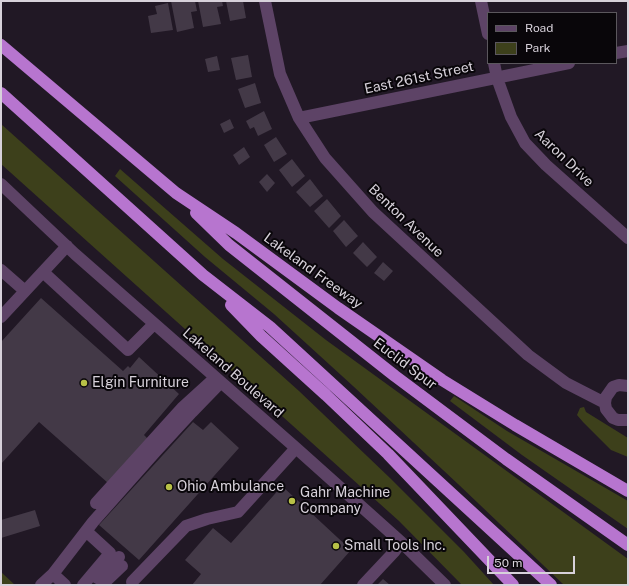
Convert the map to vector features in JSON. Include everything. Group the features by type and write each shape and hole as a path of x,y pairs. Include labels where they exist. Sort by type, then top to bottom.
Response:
{"highway":[{"name":"Lakeland Freeway","path":"2,46 176,193 236,233 338,308 442,380 515,425 628,491"},
{"path":"1,93 203,275 270,327 550,585"},
{"name":"Euclid Spur","path":"176,193 229,246 327,324 465,428 628,545"},
{"path":"203,275 261,336 388,454 513,585"}],"street":[{"name":"Benton Avenue","path":"265,1 280,74 299,118 325,158 373,212 528,355 566,383 605,403 606,409 613,418 618,420 628,420"},
{"path":"481,1 487,29"},
{"path":"617,53 628,51"},
{"name":"Aaron Drive","path":"494,64 496,78 511,117 525,143 546,165 628,238"},
{"name":"East 261st Street","path":"299,118 564,64"},
{"name":"Lakeland Boulevard","path":"1,184 154,324 401,542 445,585"},
{"path":"1,317 67,246"},
{"path":"1,270 25,291"},
{"path":"43,272 128,350 154,324"},
{"path":"96,503 182,408 218,380"},
{"path":"41,585 53,574 86,531 192,412 218,380"},
{"path":"605,403 606,397 614,387 619,385 628,386"},
{"path":"132,582 186,526 207,518 238,512 296,448"},
{"path":"83,585 95,577 110,553 86,531"},
{"path":"363,585 394,552 401,542"},
{"path":"95,577 106,582 120,562"},
{"path":"53,574 65,585"}],"green space":[{"path":"1,124 299,391 390,478 464,552 494,585 462,585 399,521 1,164"},
{"path":"120,169 223,259 326,340 628,559 628,585 564,585 458,484 274,314 205,257 115,176"},
{"path":"454,396 507,431 628,501 628,529 522,455 450,401"},
{"path":"584,407 586,412 628,438 628,457 611,450 583,422 577,415 580,408"},
{"path":"1,572 15,585 1,585"}],"building":[{"path":"171,1 195,1 197,11 191,12 194,28 177,32"},
{"path":"198,1 222,1 223,6 217,7 221,24 203,27"},
{"path":"226,1 243,1 246,18 230,21"},
{"path":"168,3 173,30 151,33 148,16 157,14 155,6"},
{"path":"248,55 252,77 236,80 231,58"},
{"path":"217,56 220,70 208,72 205,59"},
{"path":"255,83 261,103 245,108 238,89"},
{"path":"264,111 272,129 258,136 254,127 250,129 246,121"},
{"path":"230,119 234,128 224,133 220,124"},
{"path":"276,137 287,154 274,162 264,145"},
{"path":"244,147 250,157 239,165 233,155"},
{"path":"292,159 305,176 292,187 279,170"},
{"path":"267,174 275,183 267,192 259,182"},
{"path":"310,179 323,196 310,207 296,192"},
{"path":"327,199 341,216 329,228 314,211"},
{"path":"344,220 358,236 346,247 333,231"},
{"path":"363,242 377,257 367,267 353,253"},
{"path":"383,262 393,271 384,281 374,273"},
{"name":"Elgin Furniture","path":"41,298 123,371 128,366 130,368 139,357 179,394 144,435 148,439 108,483 39,422 1,464 1,342"},
{"name":"Ohio Ambulance","path":"193,422 203,430 211,422 239,448 139,560 99,525"},
{"path":"282,486 351,550 320,585 192,585 201,574 185,560 213,528 231,543"},
{"path":"35,510 40,526 1,538 1,520"},
{"path":"383,579 390,585 377,585"}],"place":[{"name":"Elgin Furniture","path":"84,383"},
{"name":"Ohio Ambulance","path":"169,487"},
{"name":"Gahr Machine Company","path":"292,501"},
{"name":"Small Tools Inc.","path":"336,546"}]}
